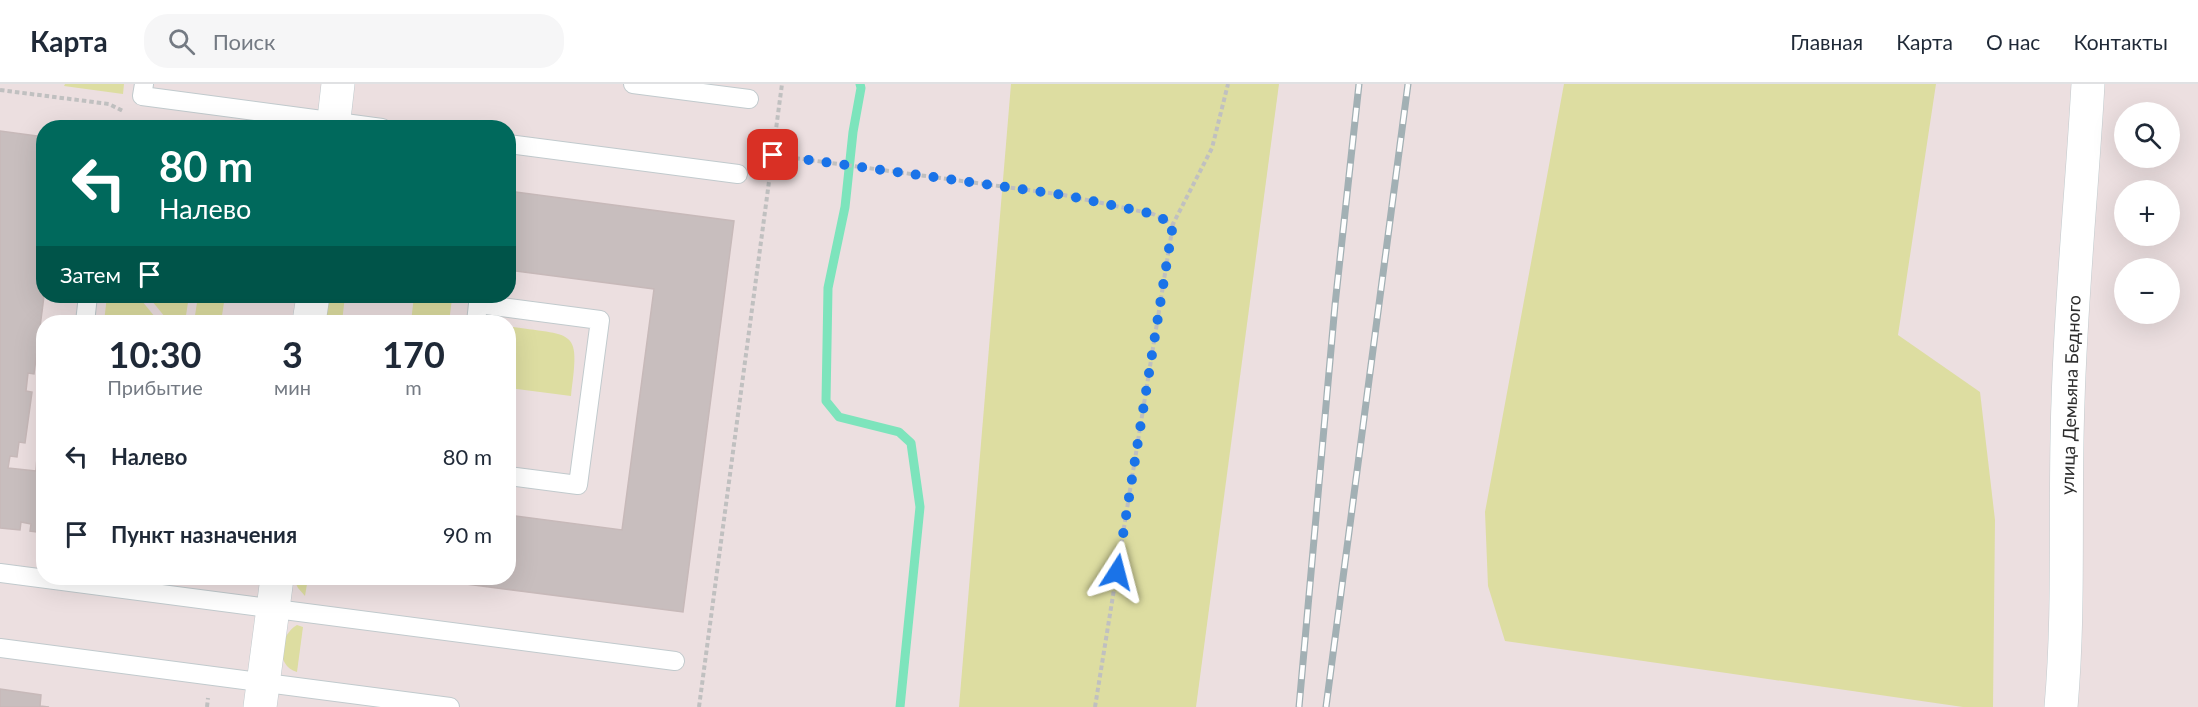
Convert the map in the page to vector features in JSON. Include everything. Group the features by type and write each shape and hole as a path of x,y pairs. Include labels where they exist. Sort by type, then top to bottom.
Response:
{"street":[{"path":"334,120 338,84"},
{"name":"улица Демьяна Бедного","path":"2061,707 2067,574 2068,401 2088,84"},
{"path":"261,695 275,593"}],"lane":[{"path":"144,84 142,96 307,120"},
{"path":"633,84 749,99"},
{"path":"516,145 738,174"},
{"path":"477,315 478,304 600,320 578,485 516,477"},
{"path":"0,573 36,576"},
{"path":"165,585 275,593 675,662"},
{"path":"0,648 261,695 450,707"}],"path":[{"path":"699,707 782,84"},
{"path":"1095,707 1173,224 1212,148 1228,84"},
{"path":"773,155 1064,195 1153,214 1173,224"}],"green space":[{"path":"65,84 124,84 123,94 64,86"},
{"path":"1011,84 1279,84 1196,707 959,707"},
{"path":"1564,84 1936,84 1898,335 1980,392 1995,520 1993,707 1963,707 1505,641 1488,586 1485,512"},
{"path":"106,303 144,303 153,315 105,315"},
{"path":"154,303 188,303 186,315 163,315"},
{"path":"197,303 224,303 222,315 195,315"},
{"path":"328,303 344,303 343,315 326,315"},
{"path":"413,303 451,303 450,315 412,315"},
{"path":"516,327 550,332 569,340 575,358 571,396 516,389"},
{"path":"296,585 307,585 305,596"},
{"path":"297,625 303,627 297,672 285,663 282,650 283,642"}],"building":[{"path":"0,131 36,136 36,303 43,303 42,315 36,315 34,374 28,373 26,391 32,392 25,443 19,442 17,457 10,456 8,468 36,471 36,532 30,531 31,524 21,522 20,530 0,528"},
{"path":"516,192 734,221 683,612 474,585 516,585 516,516 622,530 654,289 516,271"},
{"path":"0,689 41,695 40,706 49,707 0,707"}],"waterway":[{"path":"860,84 845,207 828,288 826,401 839,417 899,432 911,443 920,507 900,707"}],"railway":[{"path":"1299,707 1335,305 1359,84"},
{"path":"1326,707 1408,84"}],"route":[{"path":"773,155 1064,195 1153,214 1173,224 1117,572"}]}
